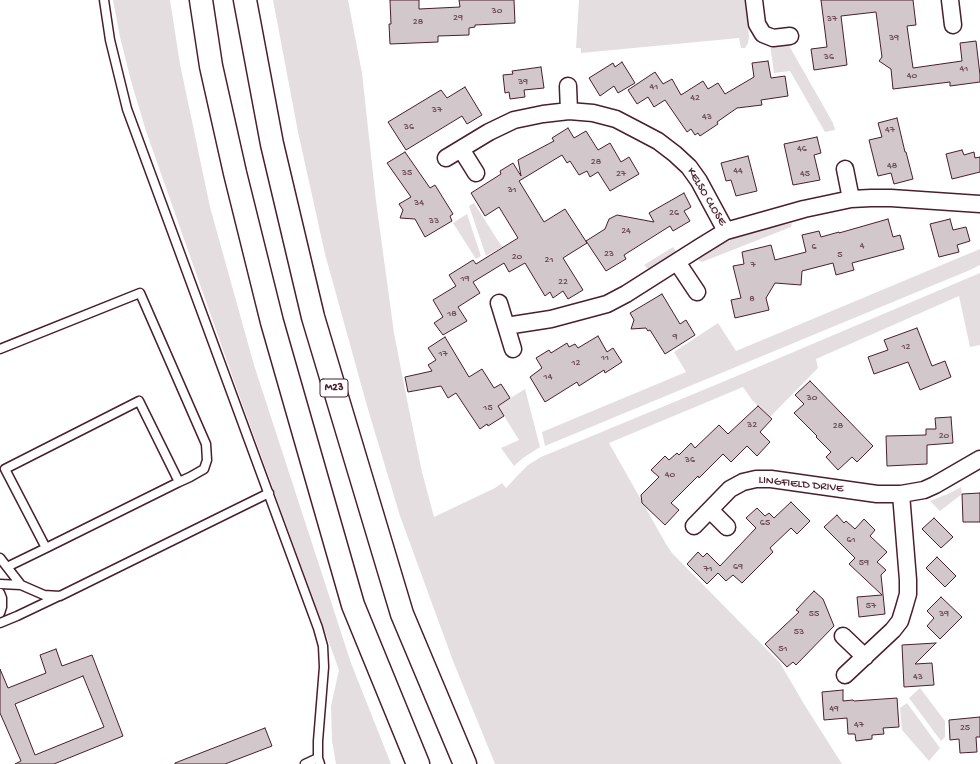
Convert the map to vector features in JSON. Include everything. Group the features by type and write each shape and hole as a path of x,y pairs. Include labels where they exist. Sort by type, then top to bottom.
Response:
{"highway":[{"path":"201,0 211,66 272,322 353,605 418,764"},
{"name":"M23","path":"245,0 272,144 313,317 402,614 465,764"}],"street":[{"path":"754,0 757,24 762,34 772,38 790,36"},
{"path":"950,0 953,25"},
{"path":"568,86 569,111"},
{"name":"KELSO CLOSE","path":"446,158 489,132 514,120 543,114 569,111 593,113 616,119 652,138 689,167 709,198 726,231"},
{"path":"461,149 476,173"},
{"path":"846,169 851,199"},
{"name":"KELSO CLOSE","path":"506,326 551,319 607,304 626,294 726,231 804,209 851,199 891,198 980,204"},
{"path":"677,262 697,292"},
{"path":"500,303 513,349"},
{"name":"LINGFIELD DRIVE","path":"694,526 730,489 743,482 756,479 771,479 877,494 901,494 924,490 980,459"},
{"path":"846,675 889,634 900,621 904,608 908,594 908,564 901,494"},
{"path":"710,510 727,527"},
{"path":"843,636 865,657"}],"lane":[{"path":"104,0 110,40 127,109 318,628 323,646 324,668 318,740 319,761 305,764"},
{"path":"0,349 140,293 206,444 207,460 204,469 190,477 7,567"},
{"path":"46,548 5,469 139,401 178,482"},
{"path":"0,623 60,596 268,493"},
{"path":"0,558 21,585"},
{"path":"0,584 21,585 44,595 60,596"},
{"path":"0,593 2,598 0,613"}],"shaded area":[{"path":"113,0 170,0 180,64 210,207 254,365 351,663 391,764 336,764 332,741 331,706 339,670 234,381 146,131 131,81"},
{"path":"273,0 348,0 362,73 376,201 394,333 422,472 434,517 495,488 502,483 506,488 528,465 541,457 980,273 980,345 970,347 959,296 816,359 818,368 770,417 752,400 743,387 609,443 672,553 780,663 842,764 495,764 453,661 400,516 367,406 325,254 298,132"},
{"path":"579,0 745,0 749,36 748,43 745,48 741,48 739,38 581,53 581,48 576,48"},
{"path":"787,42 833,123 835,130 825,132 790,71 774,73 770,44"},
{"path":"474,203 502,247 486,256 469,206"},
{"path":"467,214 481,256 476,259 453,223"},
{"path":"792,223 791,227 702,262 698,260 707,250 735,237 754,231"},
{"path":"673,247 677,253 649,270 644,265"},
{"path":"980,249 980,265 970,270 545,446 542,432 686,372 674,352 718,323 736,351"},
{"path":"525,389 540,447 514,466 501,448 519,440 498,406"},
{"path":"961,487 962,494 940,511 930,501 950,493"},
{"path":"920,688 945,721 945,737 941,741 909,698"},
{"path":"907,703 940,748 929,761 902,730 900,708"}],"building":[{"path":"390,0 419,0 419,9 460,7 459,0 514,0 515,23 475,25 475,27 469,28 469,35 438,36 438,42 390,44"},
{"path":"821,0 913,0 916,25 907,26 913,68 962,61 960,43 976,41 980,82 950,86 950,82 893,89 891,69 879,61 882,57 876,12 841,16 847,65 814,70 811,49 827,47"},
{"path":"768,61 771,78 785,76 788,96 761,100 762,105 737,108 717,122 718,124 700,136 698,133 695,135 691,129 687,132 665,100 654,107 648,97 637,104 628,90 655,72 663,84 672,79 681,95 703,81 708,89 718,83 725,94 754,77 752,63"},
{"path":"622,62 635,83 618,93 614,86 600,96 589,78 613,63 615,67"},
{"path":"541,67 544,88 524,90 525,97 510,99 509,92 505,93 503,75 513,74 512,71"},
{"path":"465,87 482,115 467,124 462,116 406,150 388,122 441,90 447,98"},
{"path":"897,118 913,179 894,184 891,173 878,176 869,140 882,137 878,123"},
{"path":"568,128 574,138 586,131 598,150 610,143 621,162 629,157 639,174 610,191 598,172 590,177 587,171 579,175 570,161 567,163 562,155 519,181 544,222 565,209 587,243 563,258 583,290 568,299 563,291 553,298 550,292 545,296 525,263 509,272 504,263 473,282 480,293 458,307 467,321 443,335 434,323 443,317 433,300 456,286 449,275 473,260 476,264 518,238 499,207 485,216 471,193 501,174 500,171 513,163 521,176 518,160 554,141 552,138"},
{"path":"817,137 821,153 814,155 820,180 793,185 784,144"},
{"path":"962,150 964,155 974,152 975,158 980,157 980,172 952,179 946,154"},
{"path":"405,152 430,188 435,185 453,214 450,216 452,221 425,237 415,219 400,218 403,210 399,204 411,197 387,163"},
{"path":"748,156 757,191 736,196 731,180 726,181 721,163"},
{"path":"684,193 691,207 684,211 690,221 673,231 670,226 624,255 626,259 606,271 586,241 605,229 609,219 617,215 654,222 649,213"},
{"path":"888,219 893,237 900,235 904,249 852,263 854,270 836,275 833,263 802,271 801,285 775,283 766,298 769,310 735,318 731,300 741,298 733,266 744,264 742,252 771,245 775,260 806,252 802,235 819,231 821,237"},
{"path":"950,219 953,230 966,227 970,241 957,245 959,252 939,257 930,224"},
{"path":"662,294 680,324 686,320 695,335 665,354 650,330 648,331 646,328 631,329 634,320 630,313"},
{"path":"917,328 932,366 945,361 951,377 920,390 908,362 874,374 868,357 888,350 884,340"},
{"path":"598,336 607,352 613,348 622,362 605,373 604,370 579,386 577,382 545,402 530,377 542,368 536,358 549,350 551,353 567,343 569,347 575,344 578,348"},
{"path":"445,337 469,377 482,369 494,388 501,384 510,398 498,406 504,416 488,426 487,424 480,429 456,393 448,398 441,386 408,392 405,377 432,371 428,365 436,360 428,348"},
{"path":"810,381 873,446 857,462 852,457 838,470 826,457 831,452 794,413 804,404 795,395"},
{"path":"758,406 772,419 760,432 770,442 757,456 747,446 731,462 723,454 671,503 679,510 665,525 642,503 641,495 659,477 651,470 665,456 669,460 677,453 679,455 691,443 695,448 719,425 728,434"},
{"path":"951,417 953,443 927,445 927,464 887,466 886,436 926,435 926,429 936,429 935,418"},
{"path":"980,493 980,522 963,522 962,494"},
{"path":"791,502 810,521 797,534 791,528 770,548 773,552 742,583 733,575 726,581 718,573 707,584 687,564 698,552 703,557 707,553 720,566 756,528 746,518 757,508 765,516 769,513 774,518"},
{"path":"837,515 844,523 846,521 855,529 864,519 875,530 870,536 887,552 877,562 886,570 881,575 885,614 859,617 857,597 882,595 849,564 855,558 824,527"},
{"path":"934,518 953,537 941,548 922,529"},
{"path":"937,557 956,576 945,587 926,568"},
{"path":"814,591 823,599 834,626 796,665 793,662 787,667 765,644 799,612 796,610"},
{"path":"941,597 962,617 940,639 927,626 934,618 927,611"},
{"path":"936,643 915,664 932,663 934,685 904,687 902,645"},
{"path":"56,649 62,666 92,655 123,736 54,764 15,764 21,761 0,713 0,669 8,688 46,673 40,655","holes":["83,676 104,727 35,755 15,704"]},
{"path":"843,690 843,701 897,698 899,727 883,728 884,734 872,735 872,739 856,741 855,734 848,734 847,718 824,720 822,692"},
{"path":"980,717 980,737 976,737 977,752 960,753 959,739 950,740 949,720"},
{"path":"265,728 272,746 225,764 175,764 175,763"}]}
